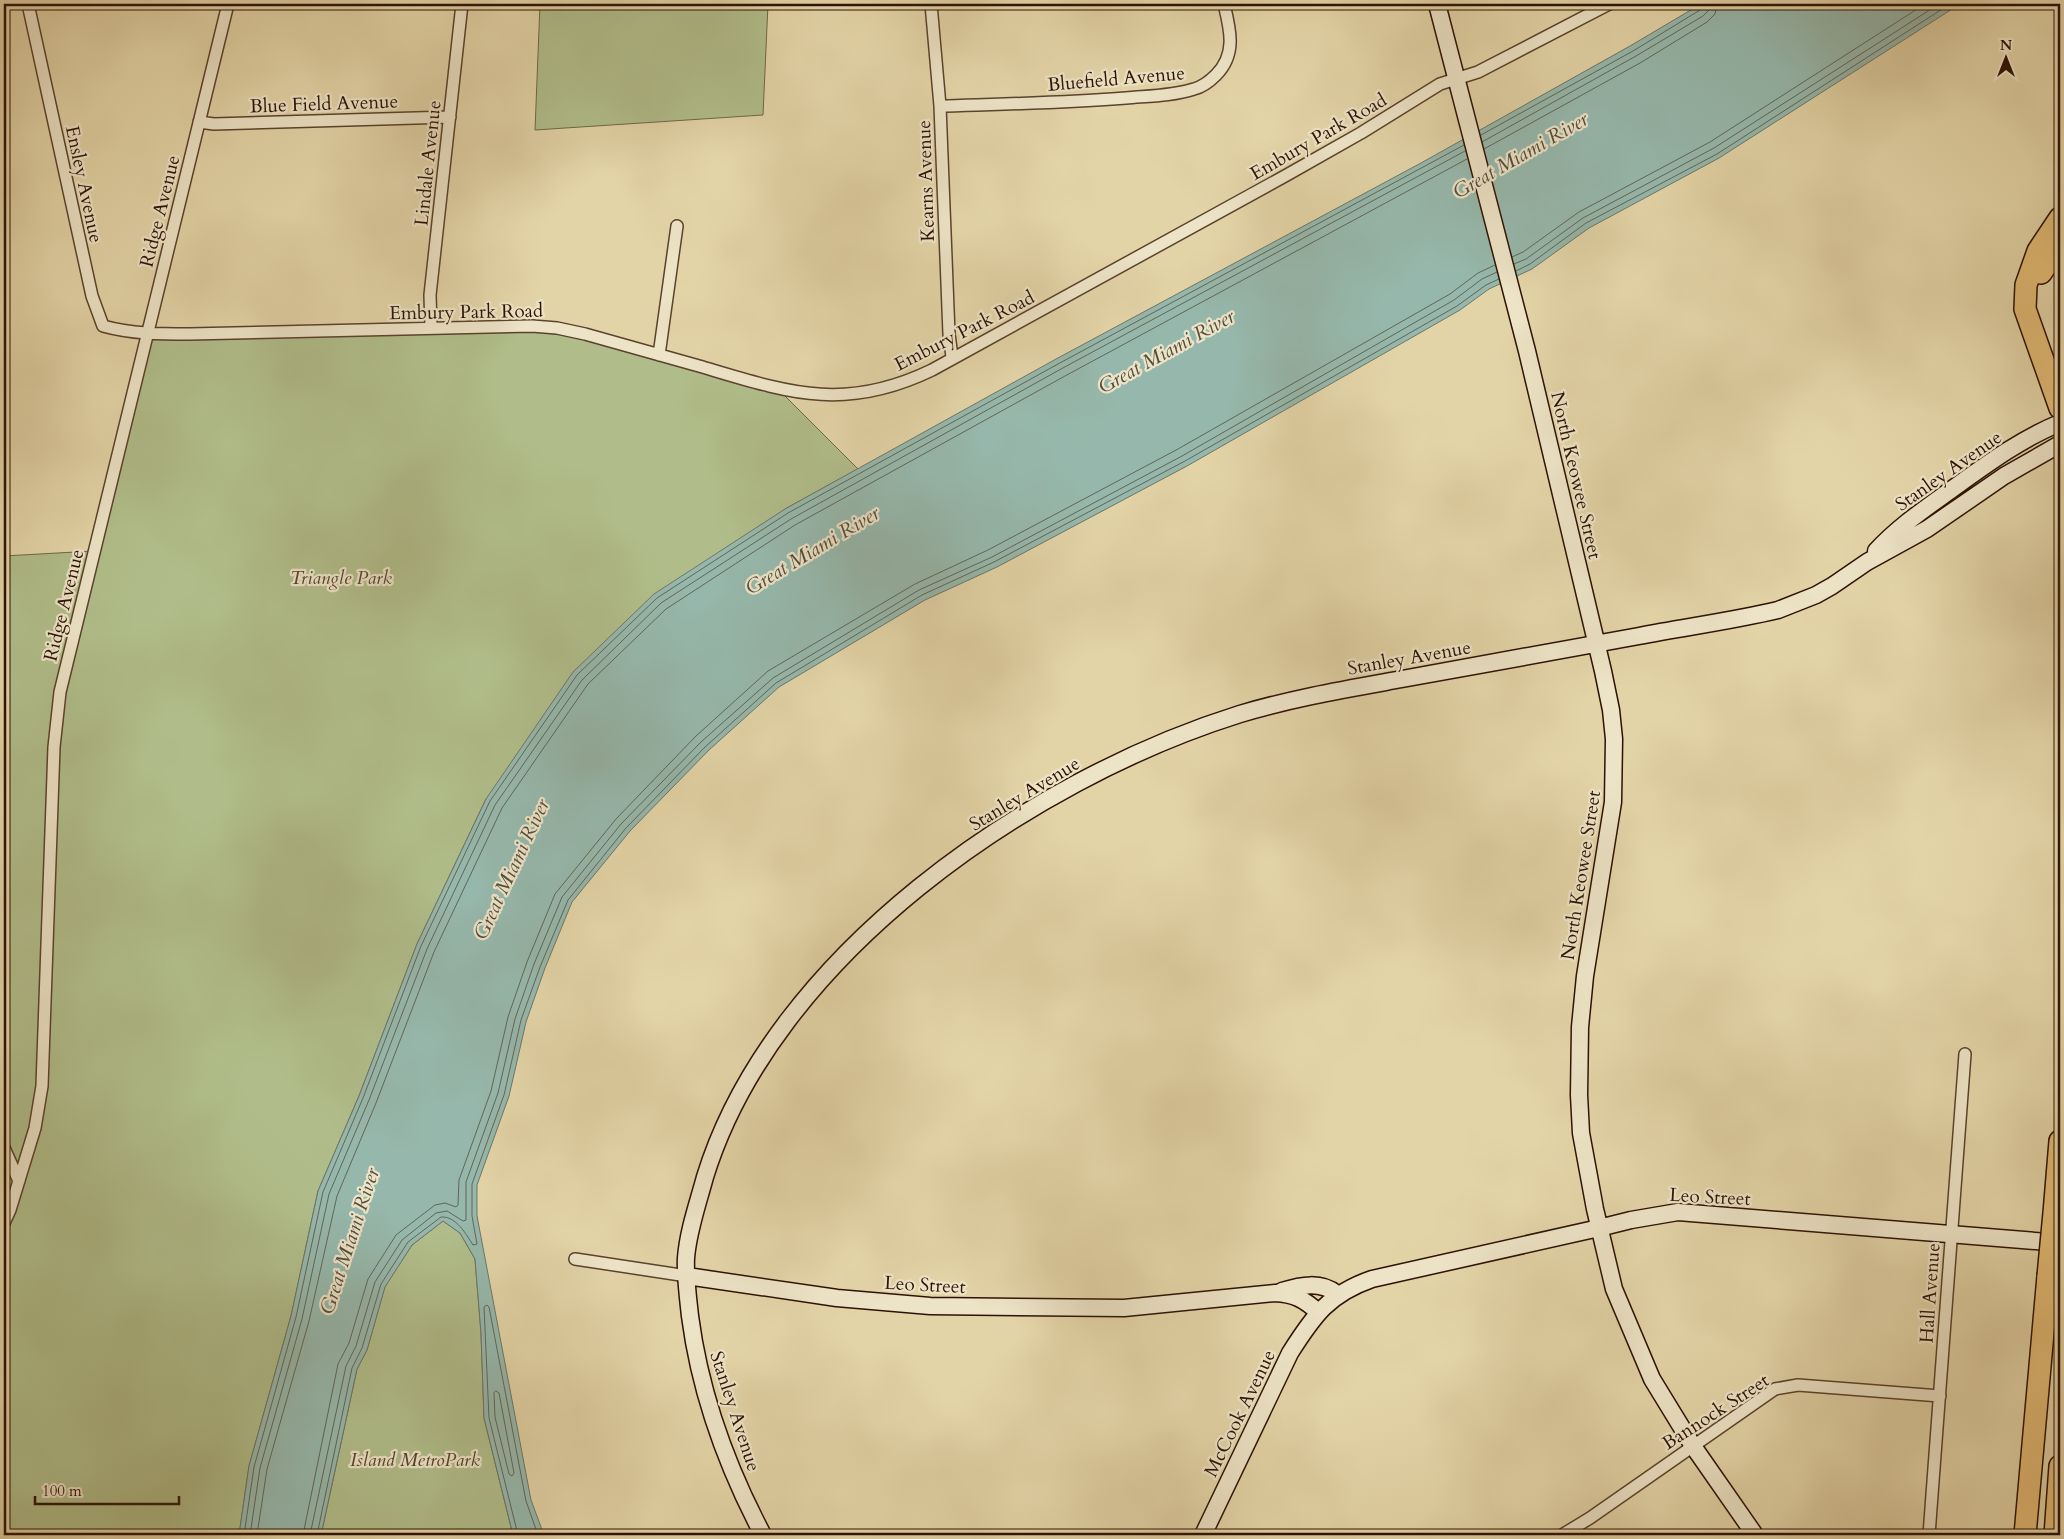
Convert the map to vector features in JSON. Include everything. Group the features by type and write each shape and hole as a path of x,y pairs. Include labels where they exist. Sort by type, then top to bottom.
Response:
{"highway":[{"path":"2060,218 2038,251 2026,285 2025,309 2060,408"},
{"path":"2060,247 2041,274 2036,296 2039,326 2060,381"},
{"path":"2025,1535 2060,1141"},
{"path":"2054,1535 2060,1466"}],"street":[{"name":"Ensley Avenue","path":"28,4 98,316 102,326 121,331 147,334"},
{"name":"Ridge Avenue","path":"4,1223 36,1128 42,1086 54,747 60,692 228,4"},
{"name":"Lindale Avenue","path":"431,327 430,295 462,4"},
{"name":"Kearns Avenue","path":"931,4 940,106 949,334 952,358"},
{"name":"Bluefield Avenue","path":"940,106 1104,100 1195,89 1216,75 1226,60 1231,39 1224,4"},
{"name":"North Keowee Street","path":"1437,4 1520,324 1597,643 1611,710 1615,770 1610,827 1582,994 1578,1061 1581,1133 1599,1228 1614,1289 1637,1348 1664,1401 1755,1535"},
{"name":"Embury Park Road","path":"147,334 274,333 516,325 557,328 778,389 827,395 847,394 889,387 920,376 1272,184 1361,133 1440,84 1478,72 1609,4"},
{"name":"Blue Field Avenue","path":"199,122 214,124 450,117"},
{"path":"659,355 677,226"},
{"name":"Stanley Avenue","path":"1866,562 1887,539 1972,475 2025,441 2060,423"},
{"name":"Stanley Avenue","path":"763,1535 734,1476 709,1404 693,1335 686,1257 693,1221 709,1164 734,1108 775,1040 816,988 869,932 945,867 994,832 1060,791 1106,767 1175,737 1238,715 1282,702 1331,692 1778,610 1816,595 1843,579 1866,562 1927,529 2004,476 2060,444"},
{"name":"Hall Avenue","path":"1929,1535 1965,1054"},
{"path":"4,1148 19,1181"},
{"name":"Leo Street","path":"1275,1293 1298,1296 1318,1312 1337,1294 1351,1286 1391,1274 1630,1220 1678,1212 2060,1243"},
{"name":"Leo Street","path":"575,1259 837,1298 930,1306 1124,1308 1275,1293 1311,1285 1325,1286 1337,1294"},
{"name":"McCook Avenue","path":"1203,1535 1290,1353 1318,1312"},
{"name":"Bannock Street","path":"1562,1535 1590,1518 1775,1389 1788,1386 1940,1396"}],"green space":[{"path":"540,4 768,4 763,115 535,130"},
{"name":"Triangle Park","path":"532,326 778,389 858,469 785,509 486,799 417,944 359,1096 318,1191 291,1316 249,1466 239,1535 4,1535 4,1223 19,1181 4,1148 4,556 93,551 147,334"},
{"name":"Island MetroPark","path":"443,1221 460,1233 475,1259 481,1333 484,1418 513,1535 321,1535 357,1369 367,1350 385,1286 412,1245"}],"water":[{"name":"Great Miami River","path":"1701,4 1960,4 1719,158 1589,228 1532,269 1489,289 1460,310 1187,466 997,567 925,600 779,687 709,750 630,831 572,902 545,968 526,1022 509,1096 477,1185 477,1216 531,1500 544,1535 513,1535 484,1418 481,1333 475,1259 460,1233 443,1221 412,1245 385,1287 367,1350 357,1369 321,1535 239,1535 249,1466 291,1316 318,1191 359,1096 417,944 486,799 573,672 654,594 785,509 1056,359 1421,163"}]}
